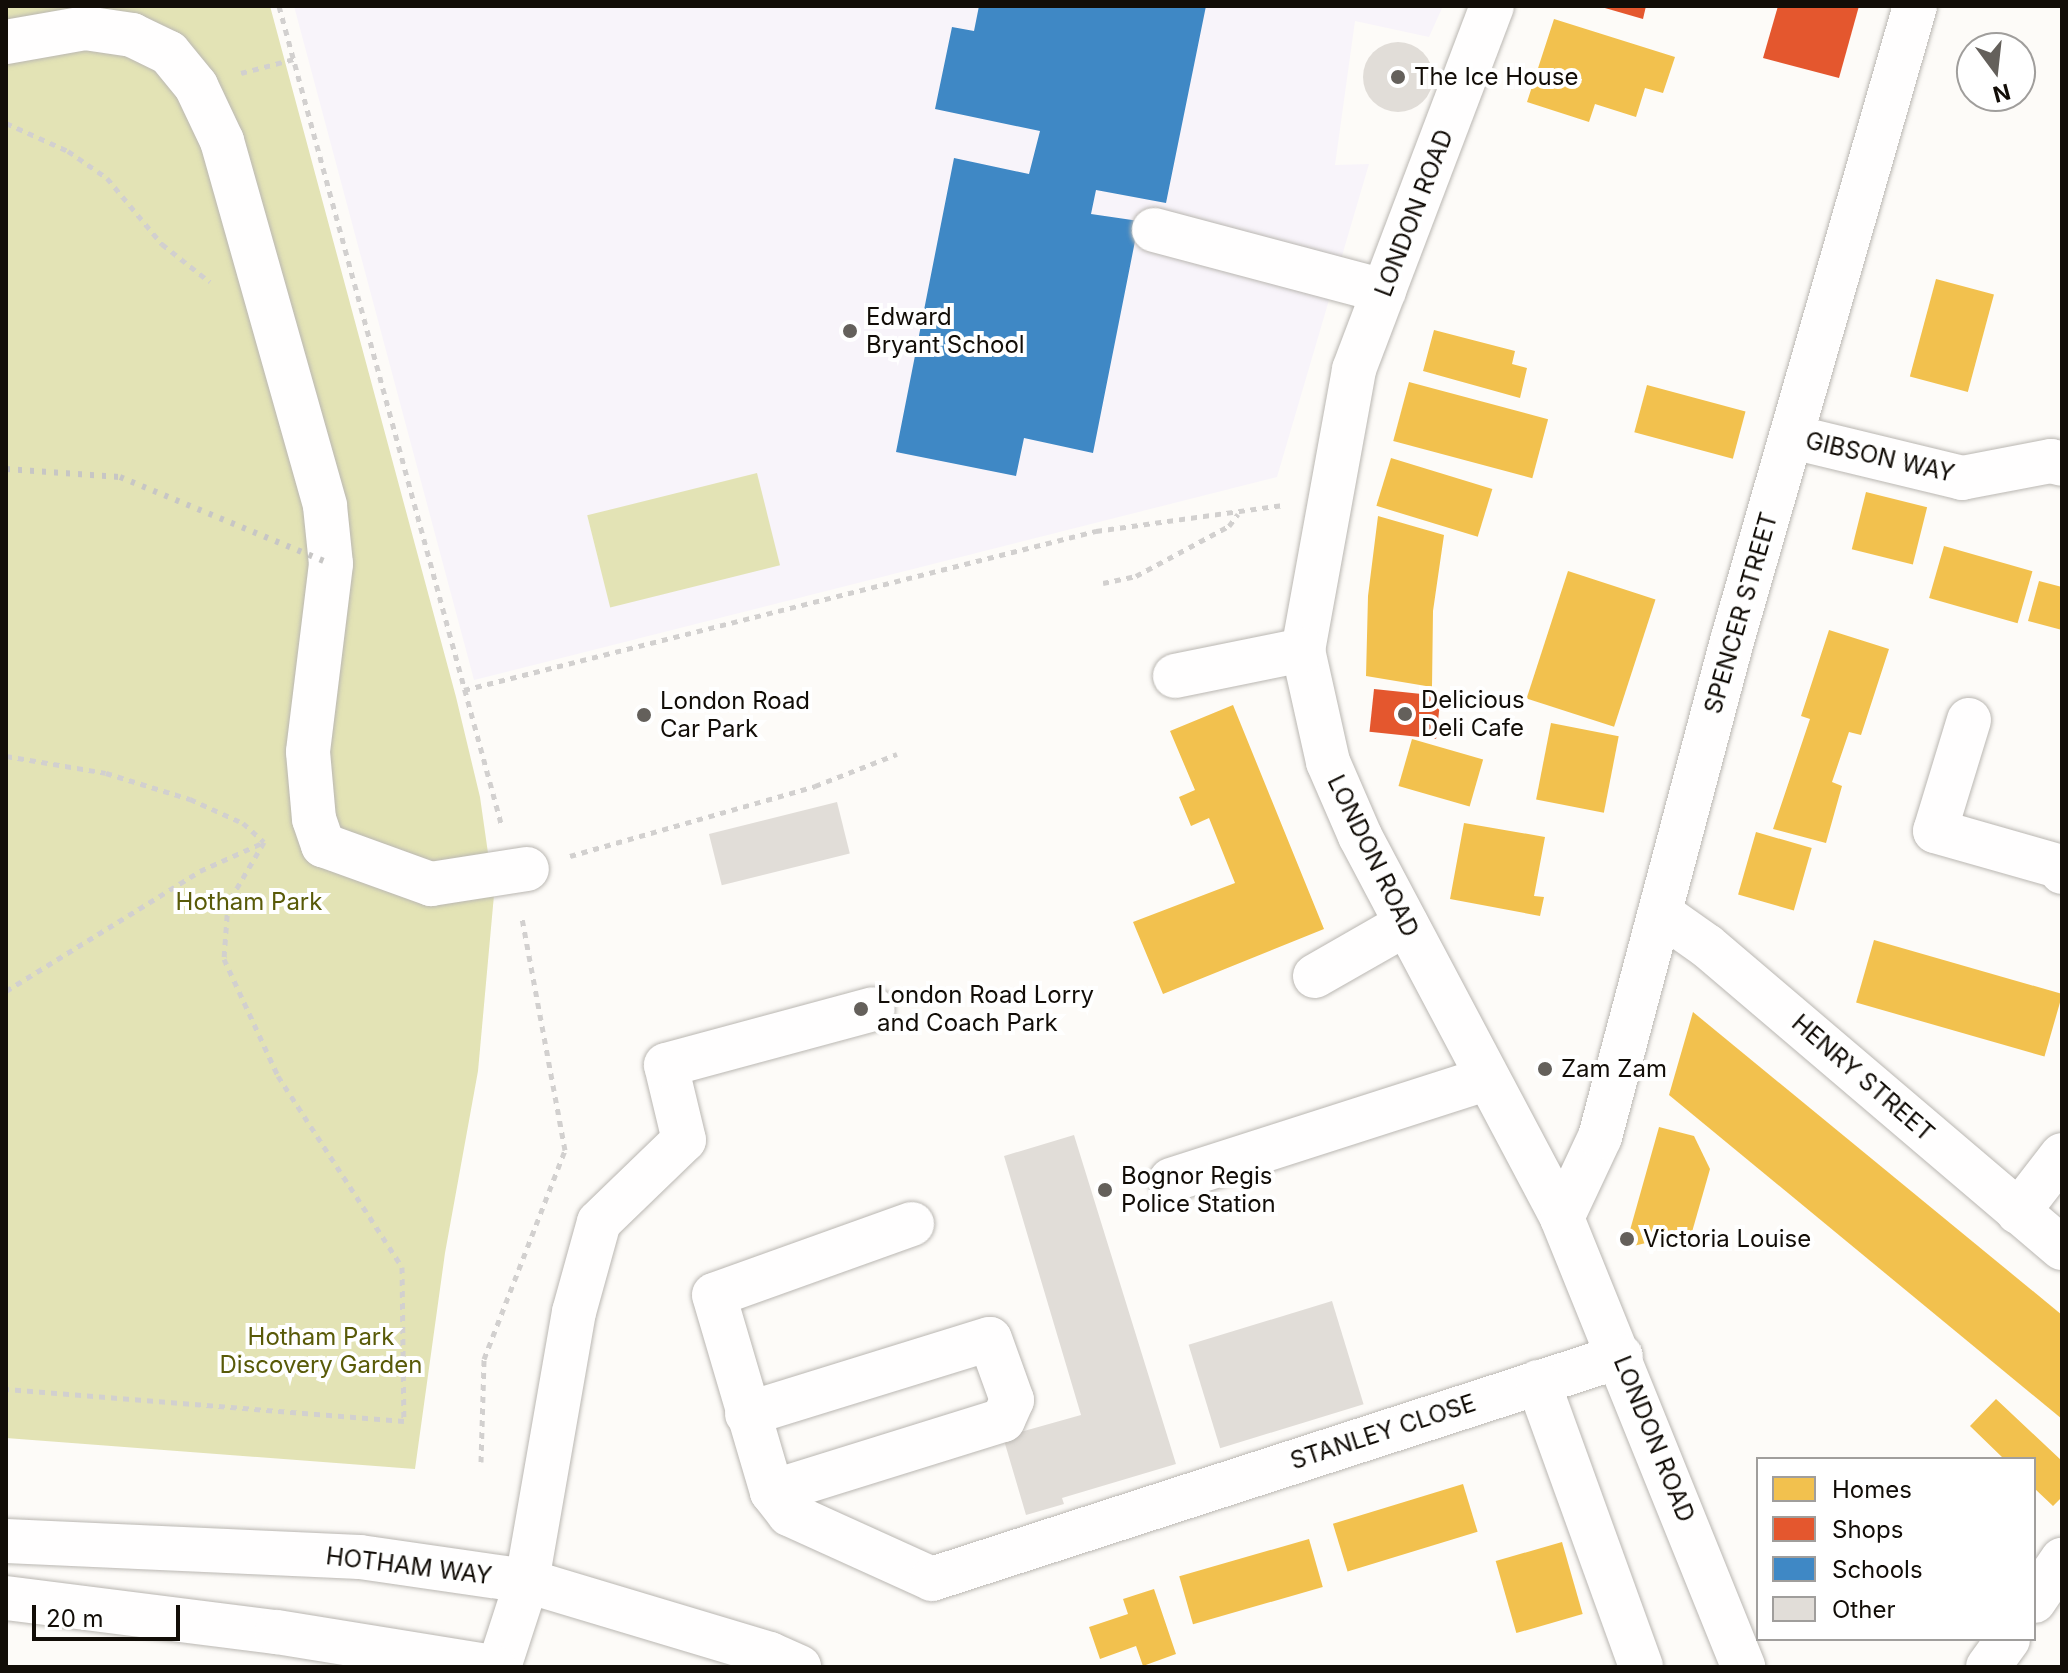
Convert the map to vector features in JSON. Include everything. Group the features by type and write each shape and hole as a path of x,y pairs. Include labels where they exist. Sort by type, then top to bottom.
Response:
{"street":[{"name":"LONDON ROAD","path":"1492,6 1354,370 1327,497 1303,650 1328,762 1485,1079 1562,1218 1621,1356 1743,1667"},
{"name":"SPENCER STREET","path":"1562,1218 1600,1137 1732,641 1915,6"},
{"path":"6,42 85,28 132,35 169,53 196,86 222,141 325,506 331,564 308,752 314,819 323,845 431,884 520,870"},
{"path":"1154,230 1384,291"},
{"name":"GIBSON WAY","path":"1793,437 1962,478 2062,464"},
{"path":"1175,676 1303,650"},
{"path":"1969,720 1935,831 2061,867 2062,872"},
{"name":"HENRY STREET","path":"1660,913 1707,946 2062,1248"},
{"path":"1315,976 1406,924"},
{"path":"6,1598 277,1632 497,1667 527,1581 574,1312 599,1222 684,1140 666,1065 873,1009"},
{"path":"1171,1180 1485,1079"},
{"path":"2018,1212 2062,1155"},
{"path":"747,1414 990,1339 1012,1400 1003,1420 772,1492 747,1414 714,1295 912,1224"},
{"name":"STANLEY CLOSE","path":"772,1492 789,1514 932,1579 1621,1356"},
{"path":"1538,1382 1641,1667"},
{"name":"HOTHAM WAY","path":"6,1541 360,1557 527,1581 756,1649 799,1667"},
{"path":"2036,1598 2062,1560"},
{"path":"1988,1667 2007,1641"}],"path":[{"path":"279,6 464,690 520,870 565,1150 536,1216 484,1359 481,1462"},
{"path":"6,123 68,151 107,178 162,244 217,289"},
{"path":"464,690 1096,531 1238,513 1327,497"},
{"path":"1103,583 1136,576 1229,526 1238,513"},
{"path":"520,870 815,786 897,754"},
{"path":"6,756 106,773 190,799 243,823 264,842"},
{"path":"6,991 200,871 264,842 323,845"},
{"path":"6,1389 404,1421 402,1267 278,1076 224,959 228,903 264,842"}],"shaded area":[{"name":"Edward Bryant School","path":"294,6 1443,6 1429,37 1355,21 1335,165 1369,164 1277,477 474,680"}],"green space":[{"name":"Hotham Park","path":"6,6 270,6 456,697 480,797 494,895 478,1071 445,1253 415,1469 6,1438"},
{"path":"757,473 780,565 610,608 587,515"}],"building: Homes":[{"path":"1554,19 1675,57 1663,93 1645,88 1636,117 1595,104 1589,122 1527,102"},
{"path":"1936,279 1994,295 1968,392 1910,377"},
{"path":"1434,330 1515,351 1512,364 1527,368 1520,398 1423,371"},
{"path":"1409,382 1548,419 1532,478 1393,441"},
{"path":"1647,385 1746,411 1733,459 1634,432"},
{"path":"1391,458 1492,489 1478,537 1376,506"},
{"path":"1866,492 1927,507 1913,564 1852,549"},
{"path":"1378,516 1444,535 1433,611 1432,687 1366,676 1368,596"},
{"path":"1944,546 2032,571 2018,623 1929,598"},
{"path":"1568,571 1655,599 1614,727 1527,698"},
{"path":"2039,581 2062,587 2062,630 2028,621"},
{"path":"1829,630 1889,649 1861,735 1849,732 1832,782 1842,786 1826,843 1773,829 1810,719 1801,716"},
{"path":"1233,705 1324,929 1163,994 1133,922 1235,883 1209,818 1191,826 1179,797 1195,790 1170,731"},
{"path":"1551,723 1619,736 1604,813 1536,800"},
{"path":"1412,739 1483,759 1470,806 1398,786"},
{"path":"1464,823 1545,837 1534,896 1544,897 1540,916 1450,899"},
{"path":"1756,832 1812,848 1794,910 1738,894"},
{"path":"1874,940 2062,994 2044,1057 1856,1002"},
{"path":"1693,1012 2062,1315 2062,1419 1669,1095"},
{"path":"1659,1127 1694,1136 1710,1169 1692,1232 1625,1248"},
{"path":"1996,1399 2062,1461 2062,1497 2053,1506 2036,1490 2036,1457 2002,1457 1970,1426"},
{"path":"1463,1484 1478,1532 1348,1572 1333,1524"},
{"path":"1309,1539 1323,1587 1193,1624 1179,1576"},
{"path":"1562,1542 1583,1614 1516,1633 1496,1561"},
{"path":"1154,1589 1176,1654 1143,1666 1136,1646 1100,1659 1089,1627 1128,1614 1123,1599"}],"building: Shops":[{"path":"1598,6 1646,6 1643,19"},
{"path":"1778,6 1859,6 1839,78 1763,58"},
{"name":"Delicious Deli Cafe","path":"1374,689 1441,696 1436,739 1370,732"}],"building: Schools":[{"path":"979,6 1206,6 1166,203 1096,190 1091,214 1139,221 1093,453 1024,438 1016,476 896,452 954,158 1029,174 1040,131 935,109 952,27 974,31"}],"building: Other":[{"name":"The Ice House","path":"1398,42 1423,52 1433,77 1423,102 1398,112 1373,102 1363,77 1373,52"},
{"path":"837,802 850,853 722,885 709,834"},
{"path":"1074,1135 1176,1464 1062,1498 1064,1504 1026,1515 1003,1437 1081,1415 1004,1156"},
{"path":"1332,1301 1364,1404 1220,1448 1189,1345"}],"railway":[{"path":"6,469 120,477 331,564"}],"place":[{"name":"The Ice House","path":"1398,77"},
{"name":"Edward Bryant School","path":"850,331"},
{"name":"Delicious Deli Cafe","path":"1405,714"},
{"name":"London Road Car Park","path":"644,715"},
{"name":"London Road Lorry and Coach Park","path":"861,1009"},
{"name":"Zam Zam","path":"1545,1069"},
{"name":"Bognor Regis Police Station","path":"1105,1190"},
{"name":"Victoria Louise","path":"1627,1239"}],"park label":[{"name":"Hotham Park Discovery Garden","path":"321,1351"}]}
